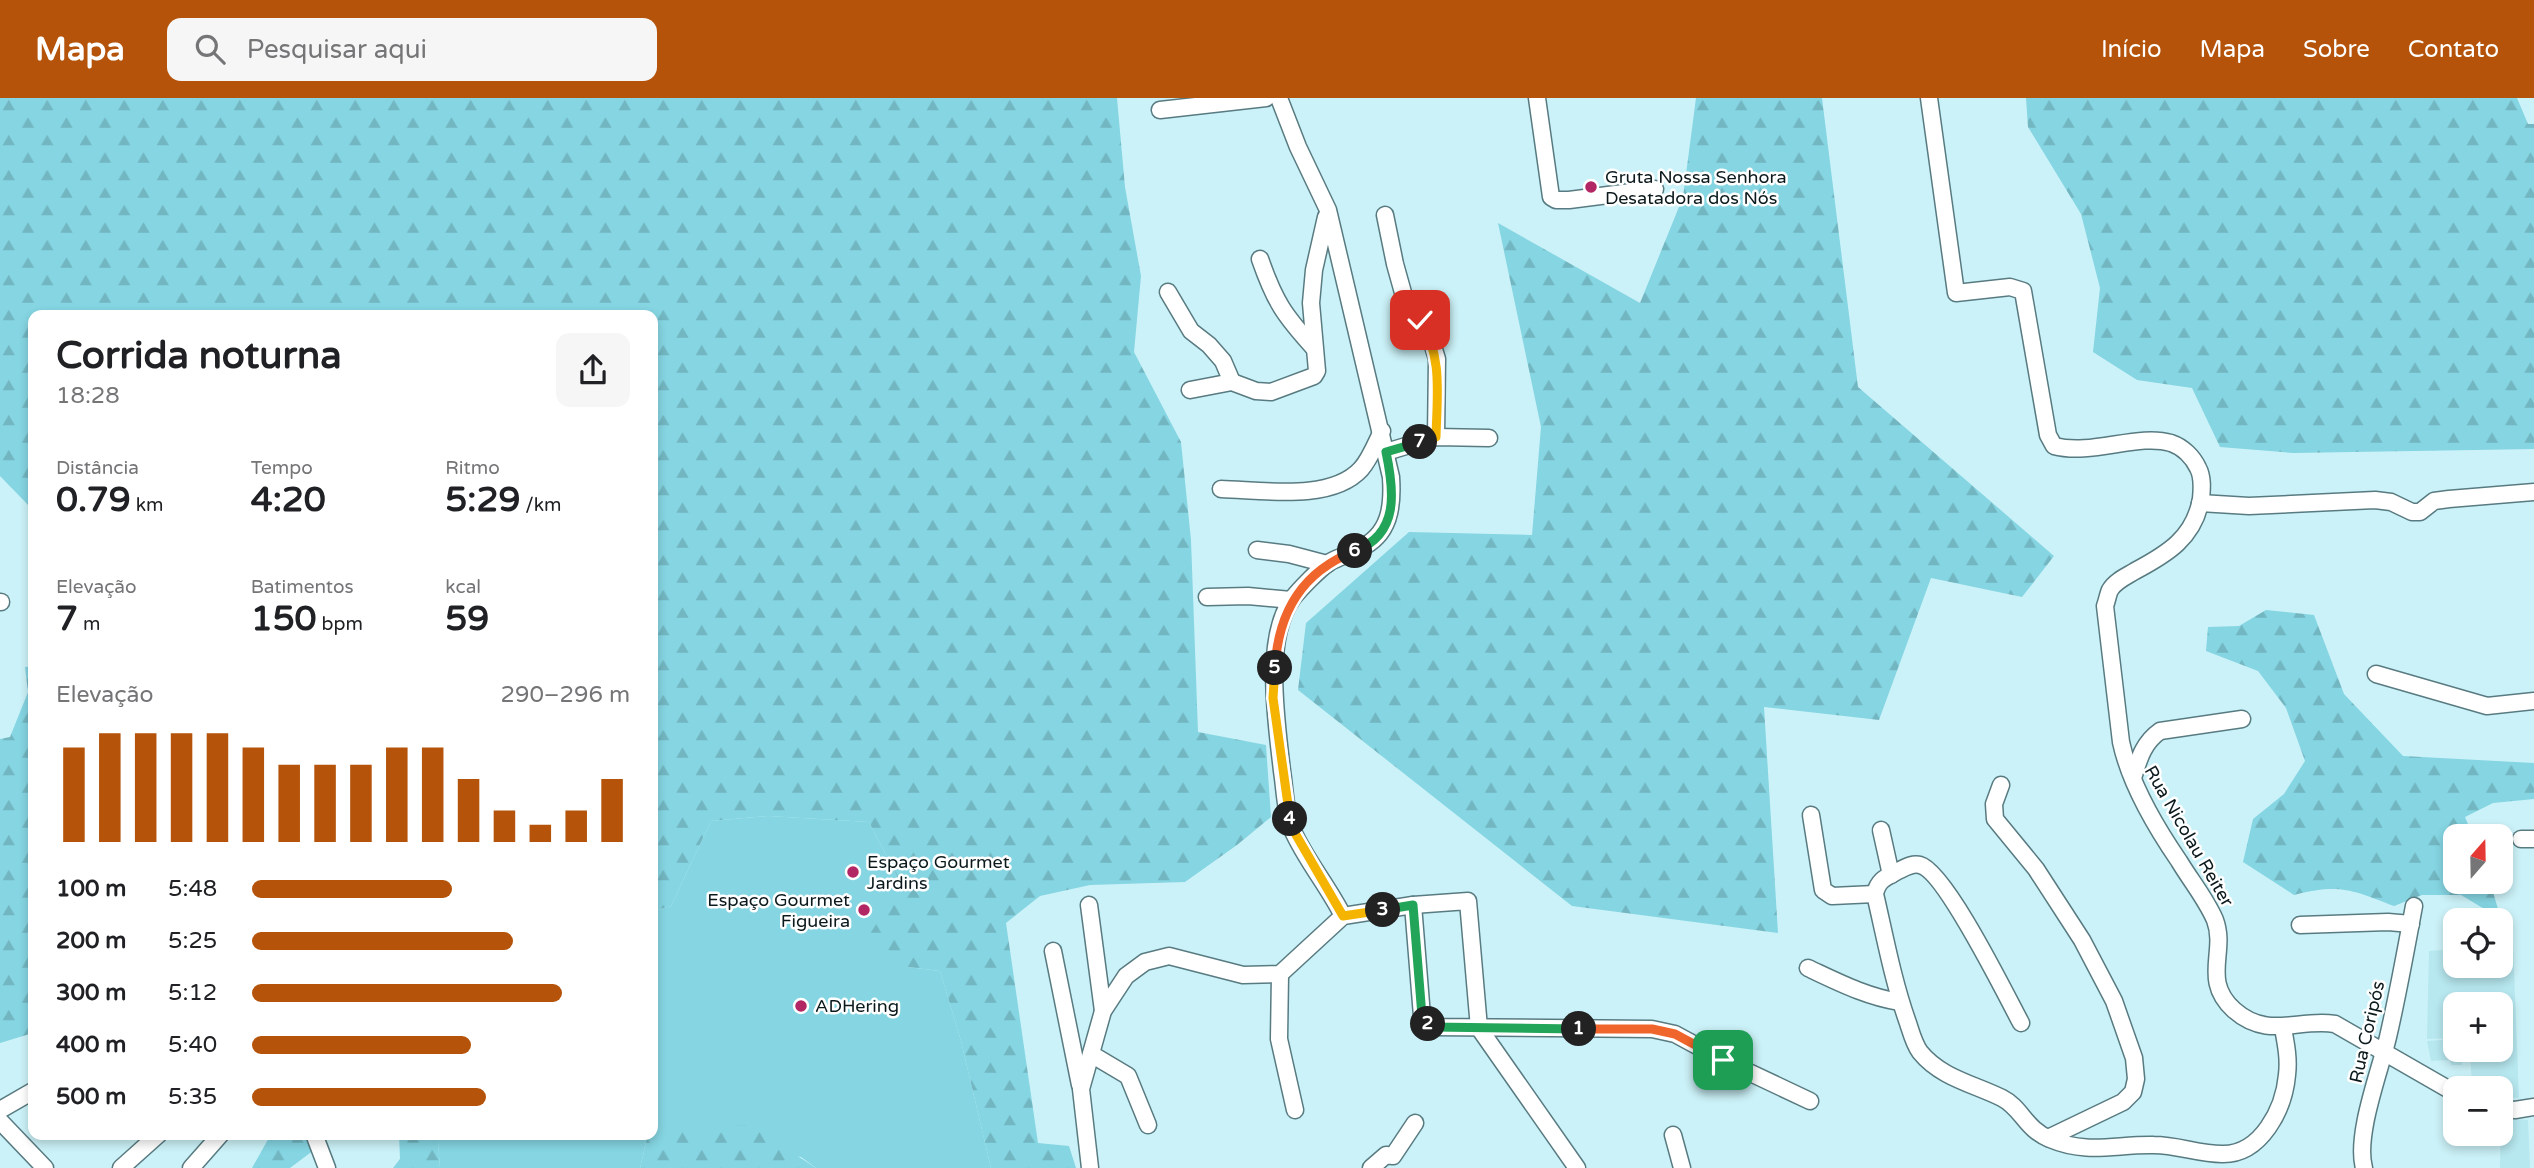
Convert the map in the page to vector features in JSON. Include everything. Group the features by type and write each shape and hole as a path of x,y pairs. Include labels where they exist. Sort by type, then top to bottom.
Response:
{"street":[{"path":"1160,110 1266,98"},
{"path":"1279,98 1286,120 1328,210 1391,477 1392,500 1388,520 1371,541 1361,549 1327,564 1291,600 1276,654 1273,698 1292,828 1343,916"},
{"name":"Rua Nicolau Reiter","path":"1929,98 1956,293 2010,287 2023,291 2048,435 2054,446 2070,450 2151,441 2172,443 2191,456 2201,472 2200,503 2189,529 2175,547 2161,558 2121,579 2110,589 2105,606 2125,762 2176,858 2216,923 2219,934 2215,961 2223,998 2235,1011 2251,1021 2283,1028 2320,1021 2336,1024 2443,1086"},
{"path":"1542,99 1551,197 1556,200 1569,200 1655,189"},
{"path":"1190,390 1232,382 1256,391 1271,392 1306,381 1317,372 1311,303 1314,270 1328,210"},
{"path":"1384,215 1407,307 1429,333 1437,359 1436,437"},
{"path":"1260,259 1282,311 1314,348"},
{"path":"1168,292 1191,331 1223,361 1232,382"},
{"path":"1221,489 1305,491 1337,485 1349,480 1363,467 1382,431"},
{"path":"1386,452 1436,437 1489,438"},
{"path":"2200,503 2249,506 2375,500 2391,502 2412,512 2420,512 2434,501 2534,492"},
{"path":"1257,550 1327,564"},
{"path":"1207,597 1248,596 1291,600"},
{"path":"2376,674 2487,706 2534,701"},
{"path":"2133,778 2142,751 2150,738 2160,731 2242,719"},
{"path":"2001,785 1994,804 1995,819 2036,869 2082,940 2114,1001 2134,1058 2136,1079 2133,1093 2123,1102 2048,1138"},
{"path":"1811,815 1823,890 1826,894 1875,894"},
{"path":"1881,830 1891,875"},
{"path":"2021,1023 1960,910 1928,869 1920,864 1910,865 1883,878 1877,884 1875,894 1900,1002 1917,1049 1929,1063 1965,1084 2012,1104 2028,1125 2048,1138 2075,1147 2111,1149 2141,1144 2167,1145 2225,1155 2248,1147 2258,1141 2269,1126 2284,1091 2288,1060 2283,1028"},
{"path":"1081,1088 1103,1011 1126,976 1145,962 1169,956 1243,975 1280,974 1343,916 1413,905 1468,901 1479,1028 1577,1168"},
{"path":"1089,905 1103,1011"},
{"path":"1413,905 1422,1016 1432,1027 1652,1029 1675,1034 1810,1101"},
{"name":"Rua Coripós","path":"2363,1167 2363,1142 2369,1107 2384,1050 2414,906"},
{"path":"2300,925 2388,922 2411,924"},
{"path":"1053,951 1081,1088 1090,1168"},
{"path":"1808,968 1846,986 1900,1002"},
{"path":"1280,974 1279,1039 1295,1110"},
{"path":"1091,1054 1128,1076 1148,1125"},
{"path":"0,1110 28,1094"},
{"path":"2513,1110 2534,1107"},
{"path":"0,1121 45,1168"},
{"path":"1370,1168 1386,1155 1396,1162 1415,1123"},
{"path":"1672,1135 1682,1168"},
{"path":"121,1168 152,1140"},
{"path":"191,1168 216,1140"},
{"path":"316,1140 327,1168"}],"shaded area":[{"path":"2513,943 2519,1098 2513,1098 2513,1076 2471,1076 2471,1062 2513,1062 2513,992 2443,992 2443,1038 2427,1039 2429,951 2443,950 2443,978 2513,978"},
{"path":"2443,1040 2443,1060 2431,1061 2427,1041"},
{"path":"2450,1062 2462,1062 2462,1065 2451,1065"},
{"path":"2513,1119 2528,1120 2530,1168 2500,1168 2500,1146 2513,1146"}],"green space":[{"path":"0,98 1117,98 1125,187 1141,276 1134,352 1181,442 1191,540 1198,732 1266,745 1271,817 1185,882 1090,885 1040,896 1006,923 1038,1143 1069,1146 1076,1168 991,1168 961,1041 940,971 908,967 870,934 901,884 869,822 768,816 711,821 671,906 658,910 658,310 28,310 28,505 0,476"},
{"path":"1696,98 1822,98 1858,387 2054,556 2022,597 1931,578 1879,720 1764,707 1778,933 1572,906 1298,690 1306,623 1409,532 1532,535 1541,427 1498,223 1640,303 1683,197"},
{"path":"2026,98 2517,98 2528,124 2534,124 2534,449 2293,453 2220,447 2192,388 2137,380 2093,352 2100,288 2081,214 2028,127"},
{"path":"2266,610 2314,615 2344,694 2403,756 2534,763 2534,799 2493,803 2465,817 2468,824 2443,824 2443,894 2494,894 2498,908 2483,908 2461,895 2422,895 2394,906 2346,890 2323,889 2294,895 2243,862 2253,819 2284,794 2305,761 2286,708 2258,671 2206,651 2208,627 2239,626"},
{"path":"25,667 28,667 28,692"},
{"path":"28,692 28,1035 0,1043 0,739 10,737"},
{"name":"ADHering","path":"768,816 869,822 901,884 908,967 940,971 961,1041 991,1168 816,1168 801,1157 658,1132 658,910 671,906 711,821"},
{"path":"750,1125 816,1168 640,1168 647,1140 658,1140 658,1130"},
{"path":"268,1140 308,1140 314,1150 290,1168 252,1168"},
{"path":"399,1140 438,1140 440,1168 393,1168 400,1159"},
{"path":"647,1140 640,1168 440,1168 438,1142"}],"place":[{"name":"Gruta Nossa Senhora Desatadora dos Nós","path":"1591,187"},
{"name":"Espaço Gourmet Jardins","path":"853,872"},
{"name":"Espaço Gourmet Figueira","path":"864,910"},
{"name":"ADHering","path":"801,1006"}],"route":[{"path":"1420,320 1429,333 1437,359 1436,437 1386,452 1392,500 1388,520 1361,549 1327,564 1291,600 1282,625 1276,654 1273,698 1292,828 1343,916 1413,905 1422,1016 1432,1027 1652,1029 1675,1034 1723,1060"}]}
